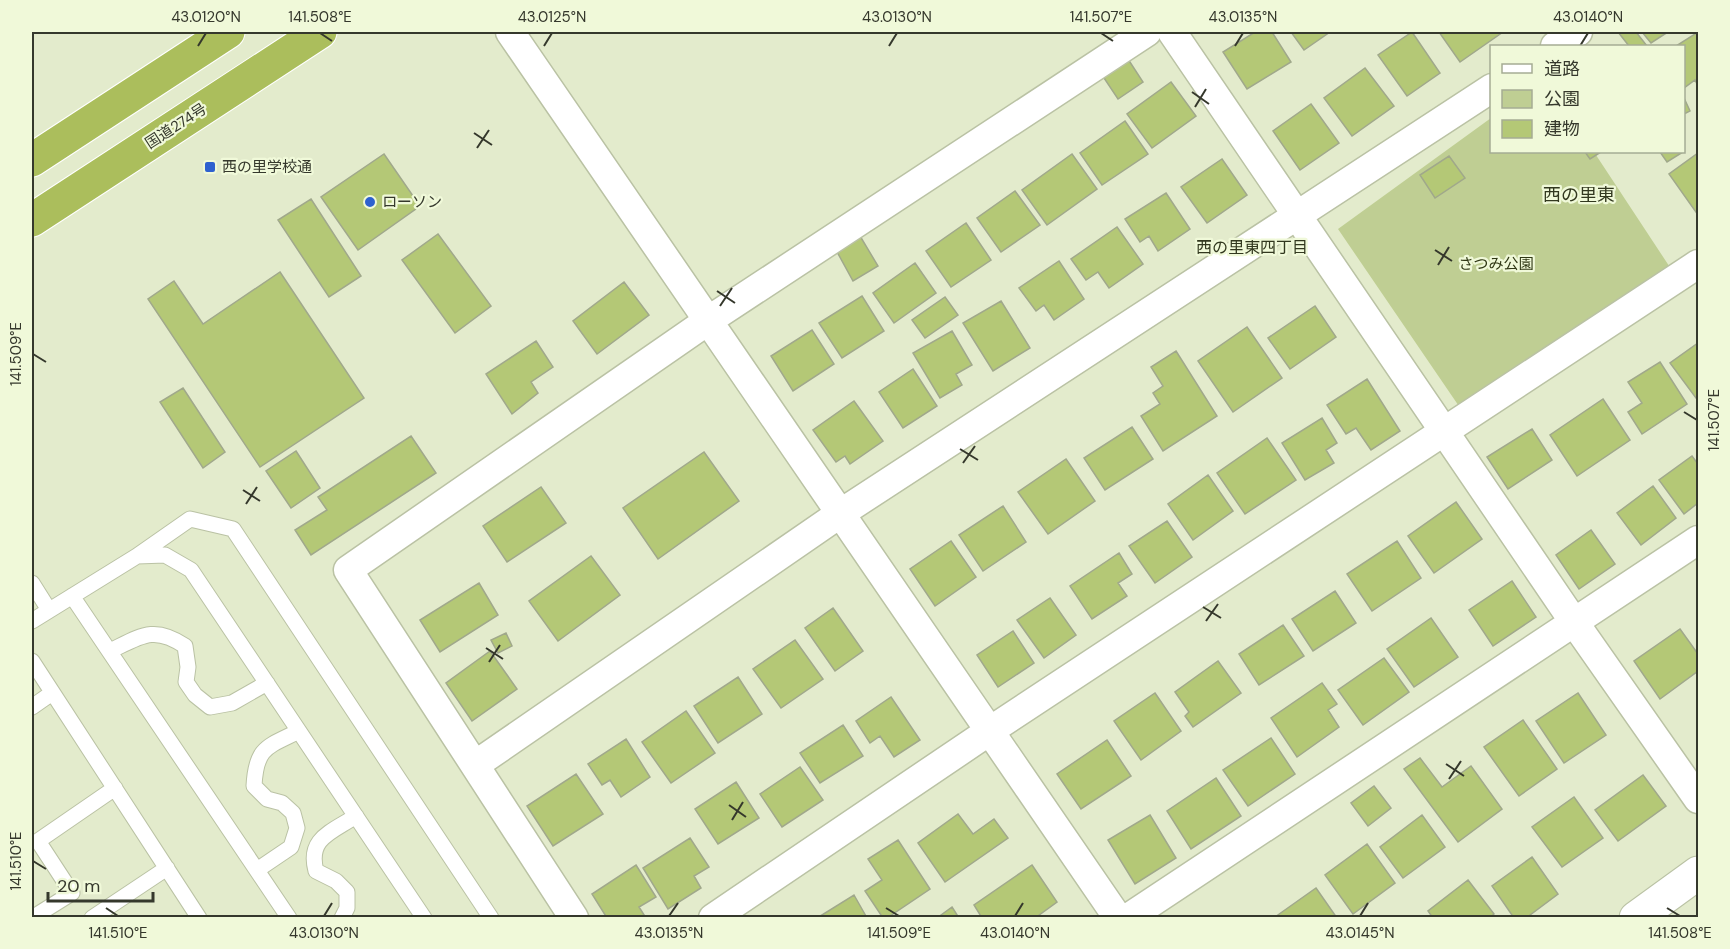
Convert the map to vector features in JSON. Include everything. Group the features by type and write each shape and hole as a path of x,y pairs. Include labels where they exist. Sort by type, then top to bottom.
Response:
{"highway":[{"path":"32,160 228,32"},
{"name":"国道274号","path":"32,220 320,32"}],"street":[{"path":"510,32 991,730 1113,915 1574,622 1698,540"},
{"path":"574,918 348,570 709,320 1146,32"},
{"path":"1172,32 1574,622 1698,799"},
{"path":"1557,45 1578,32"},
{"path":"475,765 841,513 1490,89"},
{"path":"713,918 991,730 1445,433 1698,264"},
{"path":"1636,918 1698,873"}],"lane":[{"path":"32,621 137,556 190,519 233,529 491,918"},
{"path":"137,556 165,555 191,570 424,918"},
{"path":"32,583 50,610"},
{"path":"72,596 289,918"},
{"path":"32,599 50,610"},
{"path":"110,651 143,635 169,635 185,646 188,667 186,682 195,695 210,707 232,703 267,683"},
{"path":"32,661 200,918"},
{"path":"32,707 52,693"},
{"path":"257,870 291,847 297,828 293,813 282,802 267,799 254,786 255,764 263,749 299,731"},
{"path":"32,918 72,893 38,841 115,788"},
{"path":"342,918 347,908 347,892 336,881 316,871 312,856 319,840 356,816"},
{"path":"92,918 167,867"}],"green space":[{"name":"さつみ公園","path":"1490,119 1490,153 1595,153 1677,278 1467,418 1338,229"}],"building":[{"path":"1255,32 1272,32 1291,62 1247,89 1223,52"},
{"path":"1291,32 1330,32 1304,50"},
{"path":"1412,32 1440,73 1407,96 1378,55"},
{"path":"1439,32 1503,32 1460,62"},
{"path":"1618,32 1636,32 1646,45 1628,45"},
{"path":"1642,32 1668,32 1651,43"},
{"path":"1698,32 1698,86 1695,80 1685,87 1685,45 1678,45"},
{"path":"1126,56 1143,82 1118,99 1100,72"},
{"path":"1365,68 1394,106 1352,136 1324,98"},
{"path":"1171,82 1196,116 1152,148 1127,114"},
{"path":"1685,100 1690,111 1685,114"},
{"path":"1311,104 1339,143 1300,170 1273,131"},
{"path":"1125,121 1148,154 1102,185 1080,153"},
{"path":"1586,153 1599,153 1590,159"},
{"path":"1661,153 1681,153 1667,162"},
{"path":"1698,153 1698,215 1669,174"},
{"name":"ローソン","path":"384,154 420,206 358,250 321,197"},
{"path":"1072,154 1097,189 1047,225 1022,190"},
{"path":"1449,156 1465,178 1435,198 1420,175"},
{"path":"1222,159 1247,195 1207,223 1181,187"},
{"path":"1015,191 1040,225 1001,252 977,218"},
{"path":"1166,193 1190,229 1158,251 1149,236 1140,242 1125,219"},
{"path":"311,199 361,276 329,297 278,220"},
{"path":"966,223 991,260 951,287 926,251"},
{"path":"1117,227 1143,264 1109,288 1098,272 1086,280 1071,259"},
{"path":"438,234 491,306 455,333 402,260"},
{"path":"860,236 878,266 853,281 836,250"},
{"path":"1059,261 1084,299 1054,320 1044,305 1036,311 1019,288"},
{"path":"915,263 936,293 894,323 873,293"},
{"path":"280,272 364,398 260,467 148,299 174,281 203,324"},
{"path":"624,282 649,315 597,354 573,321"},
{"path":"862,296 884,331 842,358 819,323"},
{"path":"945,297 958,315 925,338 912,320"},
{"path":"1001,301 1030,348 993,371 963,323"},
{"path":"1315,306 1336,337 1290,369 1268,338"},
{"path":"1247,327 1282,378 1233,412 1198,361"},
{"path":"812,330 834,364 793,391 771,356"},
{"path":"952,331 972,365 956,374 962,385 940,398 913,353"},
{"path":"536,341 553,367 531,382 538,393 512,414 486,374"},
{"path":"1698,343 1698,395 1696,398 1670,363"},
{"path":"1176,351 1217,416 1163,451 1141,416 1160,404 1153,393 1163,386 1151,367"},
{"path":"1660,362 1687,404 1642,434 1628,412 1642,403 1628,382"},
{"path":"913,369 937,406 903,428 879,392"},
{"path":"1367,379 1400,431 1371,450 1356,428 1346,434 1327,405"},
{"path":"183,388 225,452 203,468 160,402"},
{"path":"1603,399 1630,440 1577,476 1550,435"},
{"path":"854,401 883,441 850,464 845,456 836,462 813,430"},
{"path":"1322,418 1337,443 1326,450 1334,463 1305,480 1282,443"},
{"path":"1132,427 1153,459 1105,490 1084,458"},
{"path":"1532,429 1552,460 1508,489 1487,457"},
{"path":"411,436 436,473 311,555 295,530 327,510 318,497"},
{"path":"1267,438 1296,480 1245,514 1217,473"},
{"path":"296,451 320,488 291,508 266,471"},
{"path":"704,452 739,501 658,559 623,508"},
{"path":"1692,456 1698,464 1698,503 1684,514 1659,480"},
{"path":"1066,459 1095,501 1048,534 1018,492"},
{"path":"1208,475 1233,511 1193,540 1168,504"},
{"path":"1653,486 1676,518 1641,545 1617,513"},
{"path":"541,487 566,523 507,562 483,526"},
{"path":"1456,502 1482,539 1434,573 1408,536"},
{"path":"1003,506 1026,542 983,571 959,535"},
{"path":"1167,521 1192,557 1155,583 1129,546"},
{"path":"1591,530 1615,564 1579,589 1556,555"},
{"path":"951,541 976,577 935,606 910,569"},
{"path":"1397,541 1421,578 1372,611 1347,574"},
{"path":"1119,553 1132,574 1118,583 1127,596 1092,619 1070,586"},
{"path":"591,556 620,595 558,641 529,601"},
{"path":"1512,581 1536,617 1493,646 1469,610"},
{"path":"479,583 498,615 440,652 420,620"},
{"path":"1335,591 1356,623 1313,651 1292,619"},
{"path":"1050,598 1076,635 1044,658 1017,620"},
{"path":"833,608 863,651 835,671 805,628"},
{"path":"1431,618 1458,657 1414,687 1387,649"},
{"path":"1283,625 1304,656 1259,685 1239,654"},
{"path":"1680,629 1698,654 1698,671 1660,699 1634,661"},
{"path":"1013,631 1034,663 998,687 977,655"},
{"path":"506,633 512,646 498,653 491,640"},
{"path":"795,640 823,679 781,708 753,669"},
{"path":"490,651 517,689 472,721 446,683"},
{"path":"1384,658 1409,692 1363,725 1338,690"},
{"path":"1218,661 1241,693 1193,727 1185,716 1189,712 1175,692"},
{"path":"738,677 762,714 718,743 694,706"},
{"path":"1322,683 1337,704 1328,710 1339,727 1297,757 1271,718"},
{"path":"1155,693 1181,731 1141,760 1114,721"},
{"path":"1578,693 1606,735 1564,763 1536,721"},
{"path":"891,697 920,740 894,757 880,736 870,743 856,721"},
{"path":"686,711 715,753 671,783 642,742"},
{"path":"1523,720 1557,769 1519,796 1484,747"},
{"path":"843,725 863,756 820,783 800,753"},
{"path":"1271,738 1295,774 1248,806 1223,770"},
{"path":"626,739 650,777 621,797 610,780 602,785 588,764"},
{"path":"1107,740 1131,776 1081,809 1057,774"},
{"path":"1420,758 1442,787 1471,766 1502,809 1458,842 1404,769"},
{"path":"800,767 823,800 782,827 760,794"},
{"path":"576,774 603,814 553,846 527,806"},
{"path":"1643,775 1666,806 1618,841 1595,810"},
{"path":"1216,778 1241,816 1191,849 1167,811"},
{"path":"736,782 759,818 718,844 695,809"},
{"path":"1374,786 1391,808 1368,826 1351,803"},
{"path":"1574,797 1603,838 1562,867 1532,827"},
{"path":"958,814 973,834 994,819 1008,838 945,882 918,843"},
{"path":"1150,815 1176,858 1135,884 1108,840"},
{"path":"1422,815 1445,847 1403,878 1380,847"},
{"path":"690,838 709,867 694,876 701,888 668,909 643,868"},
{"path":"898,840 930,889 887,918 883,918 865,891 882,880 868,859"},
{"path":"1367,844 1395,883 1353,914 1325,875"},
{"path":"1532,857 1558,894 1526,918 1514,918 1492,886"},
{"path":"636,865 656,897 639,907 646,918 607,918 592,894"},
{"path":"1032,865 1057,902 1035,918 982,918 974,905"},
{"path":"1468,880 1494,914 1490,918 1433,918 1428,911"},
{"path":"1316,888 1337,918 1275,917"},
{"path":"854,895 867,918 817,918"},
{"path":"952,907 959,918 937,918"}],"place":[{"name":"西の里学校通","path":"210,167"},
{"name":"ローソン","path":"370,202"}],"district":[{"name":"西の里東","path":"1579,195"},
{"name":"西の里東四丁目","path":"1252,247"}]}
